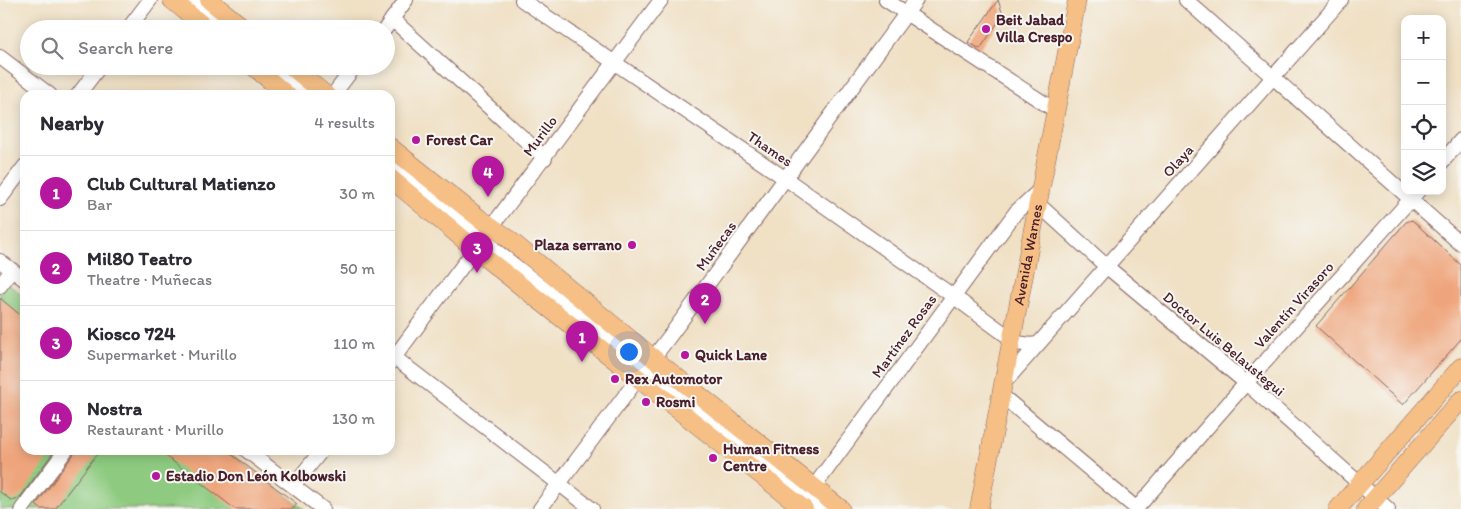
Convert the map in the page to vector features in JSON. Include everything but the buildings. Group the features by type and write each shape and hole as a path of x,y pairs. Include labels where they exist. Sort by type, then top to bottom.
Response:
{"main road":[{"path":"172,0 196,20"},
{"path":"209,0 234,20"},
{"name":"Avenida Warnes","path":"979,509 1002,390 1008,331 1040,196 1077,0"},
{"path":"264,75 282,90"},
{"path":"302,75 320,90"},
{"path":"395,151 479,218 484,237 646,368 805,502"},
{"path":"395,181 484,237 646,368 805,502 841,509"},
{"path":"1338,509 1461,367"},
{"path":"1377,505 1461,400"}],"street":[{"path":"135,20 150,0"},
{"path":"190,0 215,20"},
{"path":"391,20 406,0"},
{"name":"Thames","path":"522,0 786,179 953,296 1008,331"},
{"name":"Murillo","path":"395,353 545,158 661,0"},
{"path":"886,0 1056,111"},
{"name":"Muñecas","path":"540,509 786,179 916,0"},
{"path":"1186,0 1273,78 1401,184"},
{"name":"Olaya","path":"1002,390 1037,344 1341,0"},
{"path":"395,30 545,158"},
{"path":"0,57 20,72"},
{"path":"24,75 43,90"},
{"path":"82,90 93,75"},
{"path":"283,75 301,90"},
{"path":"337,90 348,75"},
{"path":"1446,157 1461,140"},
{"path":"395,166 449,206 484,237"},
{"path":"0,199 20,173"},
{"path":"1414,195 1461,244"},
{"name":"Valentín Virasoro","path":"1137,509 1246,382 1414,195"},
{"name":"Doctor Luis Belaustegui","path":"1040,196 1106,266 1246,382 1361,483 1377,505"},
{"name":"Martínez Rosas","path":"805,502 953,296 1016,212 1040,196"},
{"path":"0,261 20,276"},
{"path":"0,286 12,270"},
{"path":"1008,331 1024,345 1037,344"},
{"path":"395,361 592,509"},
{"path":"1002,390 1137,509"},
{"path":"22,509 62,455"},
{"path":"253,455 321,508"},
{"path":"294,486 318,455"},
{"path":"805,502 822,509"},
{"path":"805,502 830,509"}],"green space":[{"name":"Estadio Don León Kolbowski","path":"0,278 20,293 20,455 233,455 304,509 0,509"}],"place":[{"name":"Beit Jabad Villa Crespo","path":"986,29"},
{"name":"Forest Car","path":"416,140"},
{"name":"Nostra","path":"488,197"},
{"name":"Plaza serrano","path":"632,245"},
{"name":"Kiosco 724","path":"477,273"},
{"name":"Mil80 Teatro","path":"705,324"},
{"name":"Quick Lane","path":"685,355"},
{"name":"Club Cultural Matienzo","path":"582,362"},
{"name":"Rex Automotor","path":"615,379"},
{"name":"Rosmi","path":"646,402"},
{"name":"Human Fitness Centre","path":"713,458"},
{"name":"Estadio Don León Kolbowski","path":"156,476"}]}
